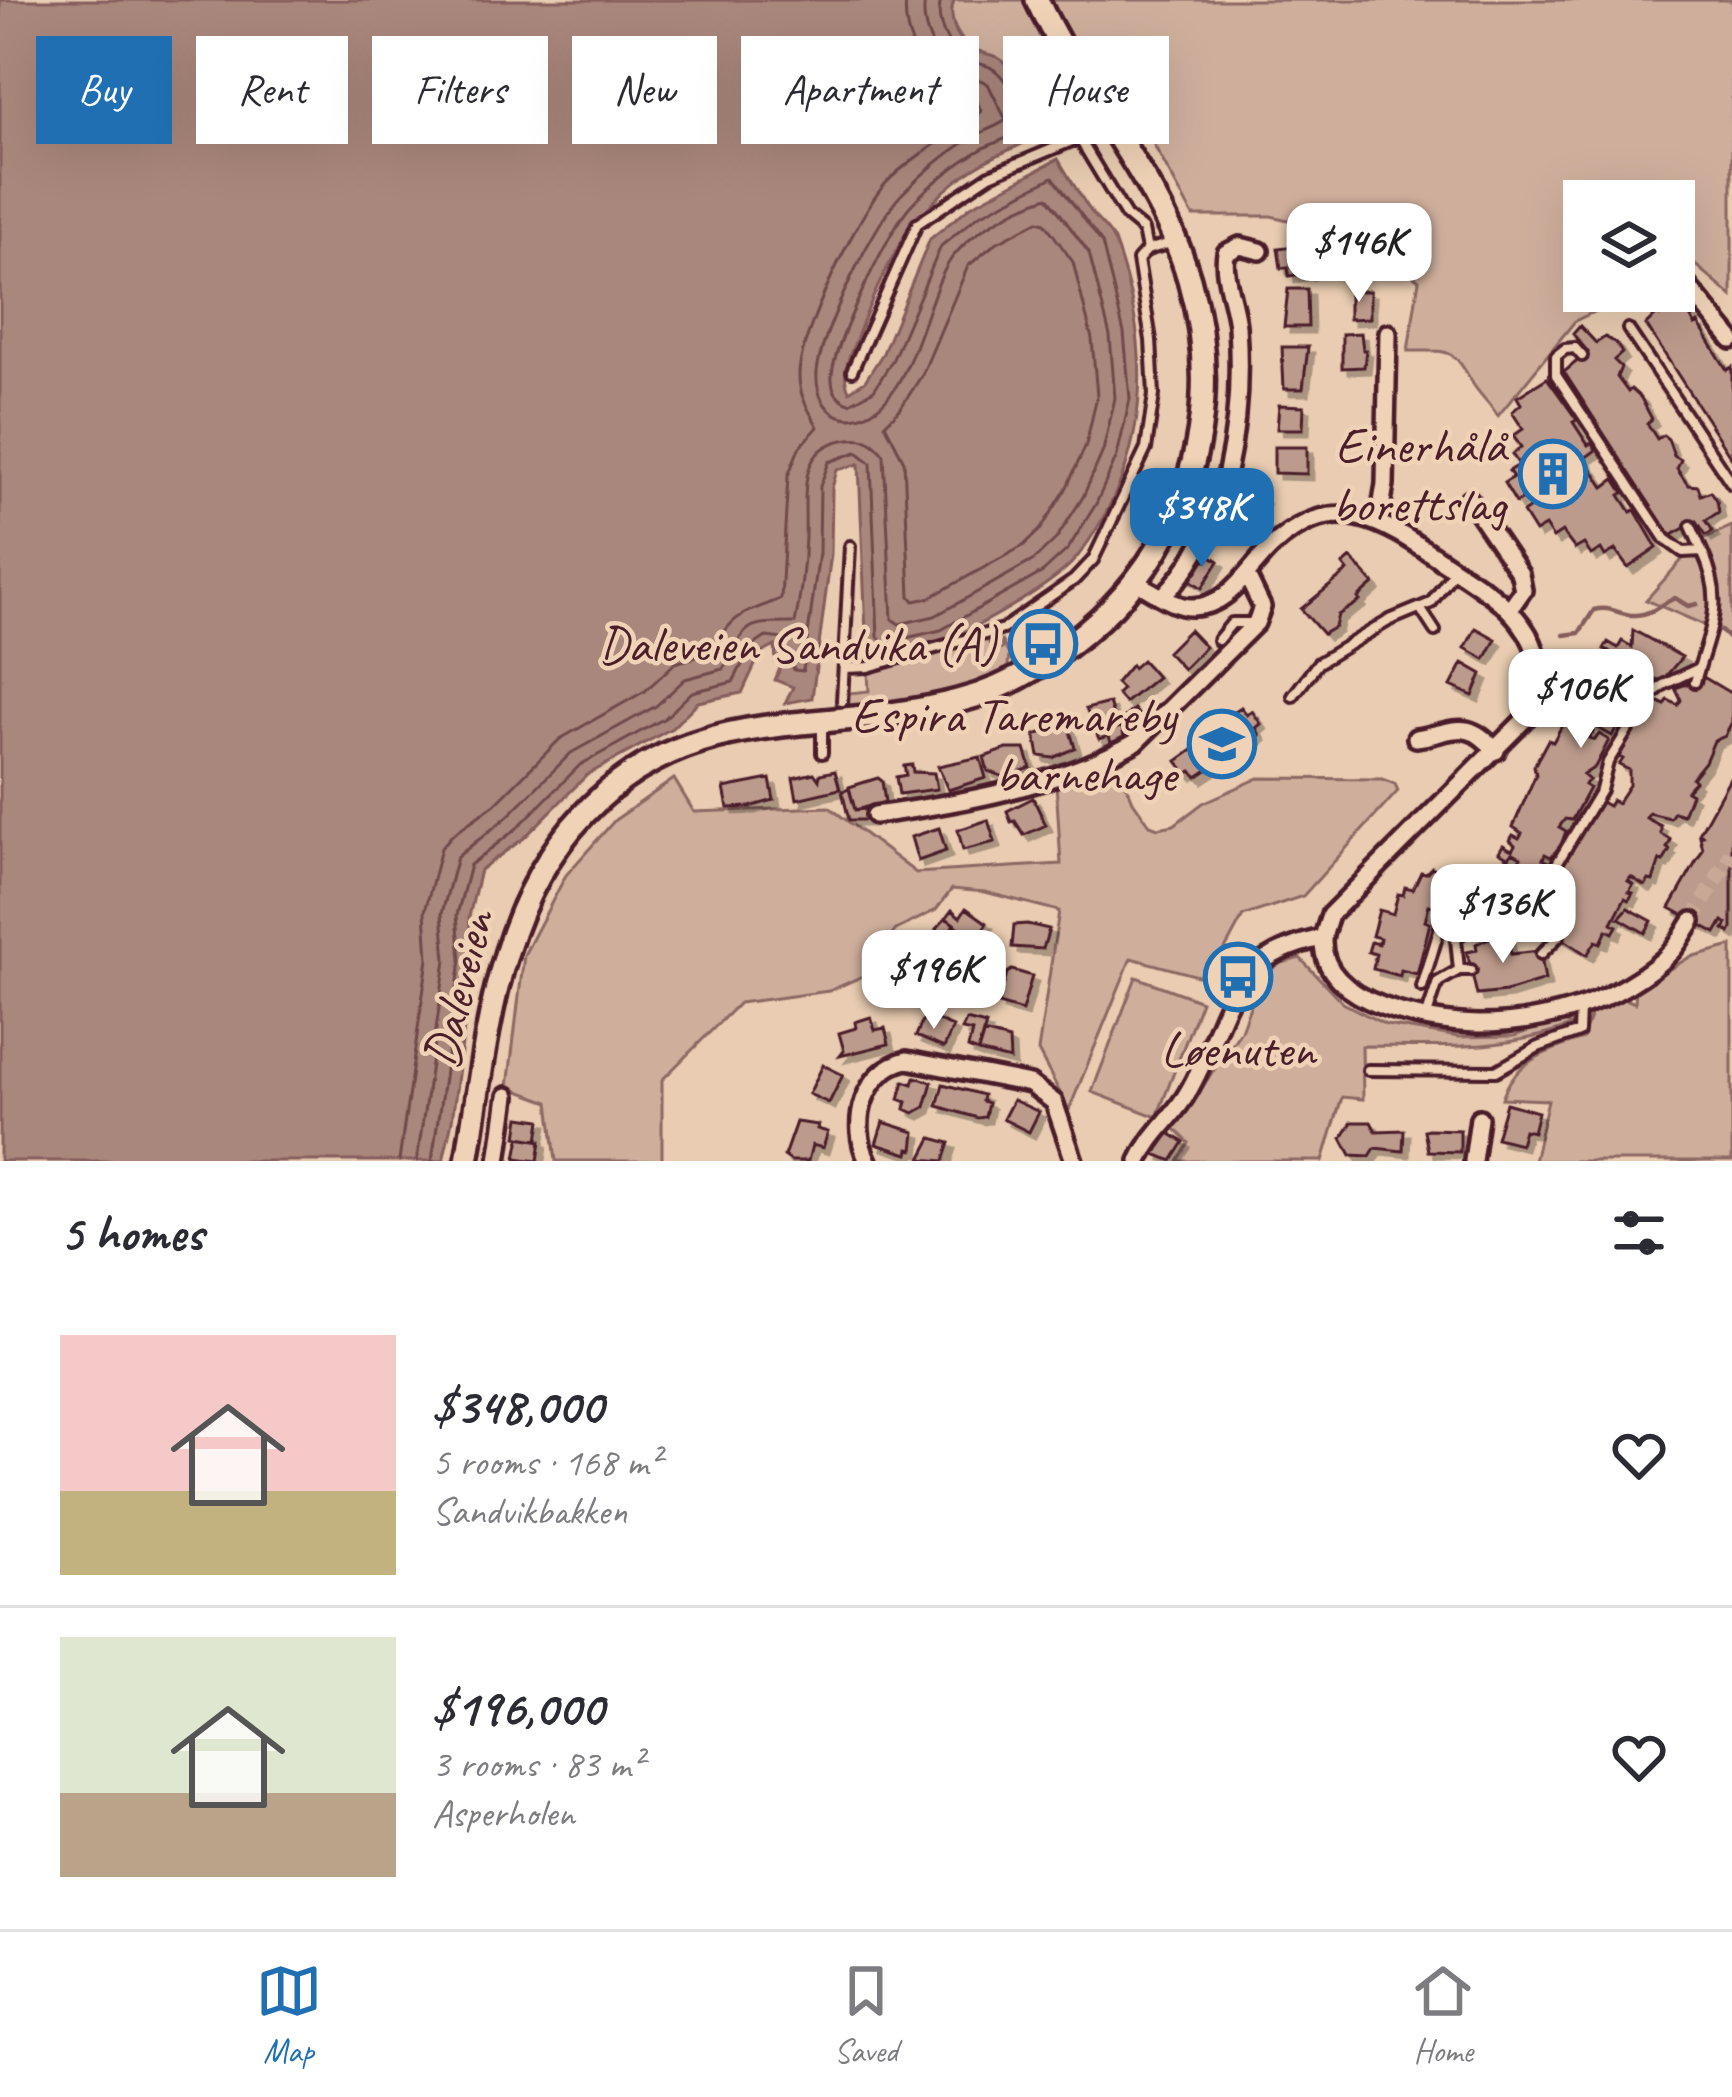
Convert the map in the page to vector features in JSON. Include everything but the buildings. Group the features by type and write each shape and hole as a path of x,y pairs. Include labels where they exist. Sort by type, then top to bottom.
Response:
{"main road":[{"name":"Daleveien","path":"467,1161 504,953 524,902 558,844 586,811 626,778 704,738 738,729 921,709 994,689 1068,646 1103,617 1152,558 1182,499 1202,421 1204,381 1197,312 1176,242 1037,0"}],"street":[{"path":"1163,596 1202,543 1236,422 1238,350 1226,254 1240,246 1259,251"},
{"path":"1695,295 1732,340"},
{"path":"1379,521 1385,496 1388,333"},
{"path":"1468,499 1520,574 1523,590 1509,610"},
{"path":"1135,582 1177,604 1204,605 1229,593 1270,549 1310,520 1335,514 1379,521 1509,610 1535,646 1540,691 1533,710 1330,915 1322,938 1327,961 1342,985 1368,1001 1476,1024 1518,1021 1580,1007 1628,984 1671,952 1693,921"},
{"path":"875,814 978,798 1114,754 1136,742 1256,623 1262,607 1247,576"},
{"path":"1416,738 1465,728 1496,751"},
{"path":"1139,1161 1152,1136 1186,1097 1242,977 1267,956 1322,938"},
{"path":"868,1161 858,1127 866,1096 878,1076 908,1060 1030,1084 1054,1102 1074,1161"},
{"name":"Daleveien","path":"498,1161 507,1096"},
{"path":"1473,1161 1479,1118"}],"lane":[{"path":"852,370 917,224 990,175 1079,138 1126,216 1143,230 1147,250"},
{"path":"846,668 868,668 1003,629 1073,580 1093,560 1146,448 1154,395 1138,260 1147,250 1176,242"},
{"path":"1628,328 1732,484"},
{"path":"1582,356 1575,348 1565,349 1556,356 1556,375 1665,539 1683,552 1702,550"},
{"path":"1691,526 1711,569 1716,602 1695,682"},
{"path":"842,701 850,546"},
{"path":"1293,696 1318,663 1390,620 1431,603 1455,569"},
{"path":"1420,608 1435,631"},
{"path":"1218,640 1232,623 1256,623"},
{"path":"1459,970 1456,939 1467,928 1525,911 1535,900 1601,790 1608,763 1647,699 1663,685 1699,668"},
{"path":"822,720 822,753"},
{"path":"1422,987 1446,907 1467,928"},
{"path":"1540,954 1559,936"},
{"path":"1427,1017 1438,982 1459,970 1471,970"},
{"path":"1368,1070 1496,1071 1538,1047 1579,1032 1580,1007"}],"shaded area":[{"path":"954,0 1732,0 1732,297 1695,265 1695,180 1563,180 1563,312 1594,312 1575,321 1498,416 1455,357 1408,351 1419,280 1352,227 1271,216 1193,216 1153,144 1169,144 1169,36 1003,36 1003,66 979,52 979,36 960,36"},
{"path":"1732,526 1732,637 1646,600 1699,541"},
{"path":"998,638 989,643 993,652 1002,649 1001,640 1009,655 1008,666 978,686 910,702 849,707 849,693 869,691 868,671"},
{"path":"1116,759 1133,801 1150,825 1158,828 1174,825 1203,803 1259,778 1382,779 1395,784 1398,791 1303,896 1243,916 1209,979 1131,958 1069,1110 1038,1051 1059,911 985,892 952,889 936,910 896,930 865,975 829,991 739,1003 662,1080 662,1161 556,1161 549,1102 508,1087 524,955 566,875 615,820 674,779 694,812 829,807 916,873 1061,864 1056,783"},
{"path":"1732,946 1732,1161 1534,1161 1548,1100 1502,1098 1515,1075 1534,1059 1582,1039 1592,1012 1623,998 1635,1003 1636,989 1690,957"},
{"path":"1300,958 1343,1003 1386,1025 1459,1037 1514,1036 1561,1020 1571,1026 1494,1044 1362,1046 1363,1099 1342,1097 1323,1161 1178,1161 1189,1143 1174,1128 1241,1031 1264,968"},
{"path":"1136,977 1201,1001 1157,1117 1092,1092"}],"water":[{"path":"0,0 954,0 958,36 741,36 741,144 979,144 979,52 1003,62 1003,144 1021,144 964,175 909,232 882,278 851,353 846,383 849,391 865,381 883,353 930,239 971,206 1058,159 1114,241 1136,323 1139,364 1132,444 1120,482 1078,556 1036,591 962,633 928,647 867,659 859,464 837,470 812,698 785,703 793,687 775,680 781,666 776,662 775,646 760,654 742,693 698,702 672,728 587,775 524,838 480,870 469,917 473,959 443,1161 0,1161"}],"waterway":[{"path":"1564,635 1579,633 1594,610 1636,615 1675,598 1688,606 1697,604"},
{"path":"1721,631 1732,642"}],"tunnel":[{"path":"1692,921 1732,853"}],"place":[{"name":"Einerhålå borettslag","path":"1553,474"},
{"name":"Daleveien Sandvika (A)","path":"1043,644"},
{"name":"Espira Taremareby barnehage","path":"1222,744"},
{"name":"Løenuten","path":"1238,977"}]}
